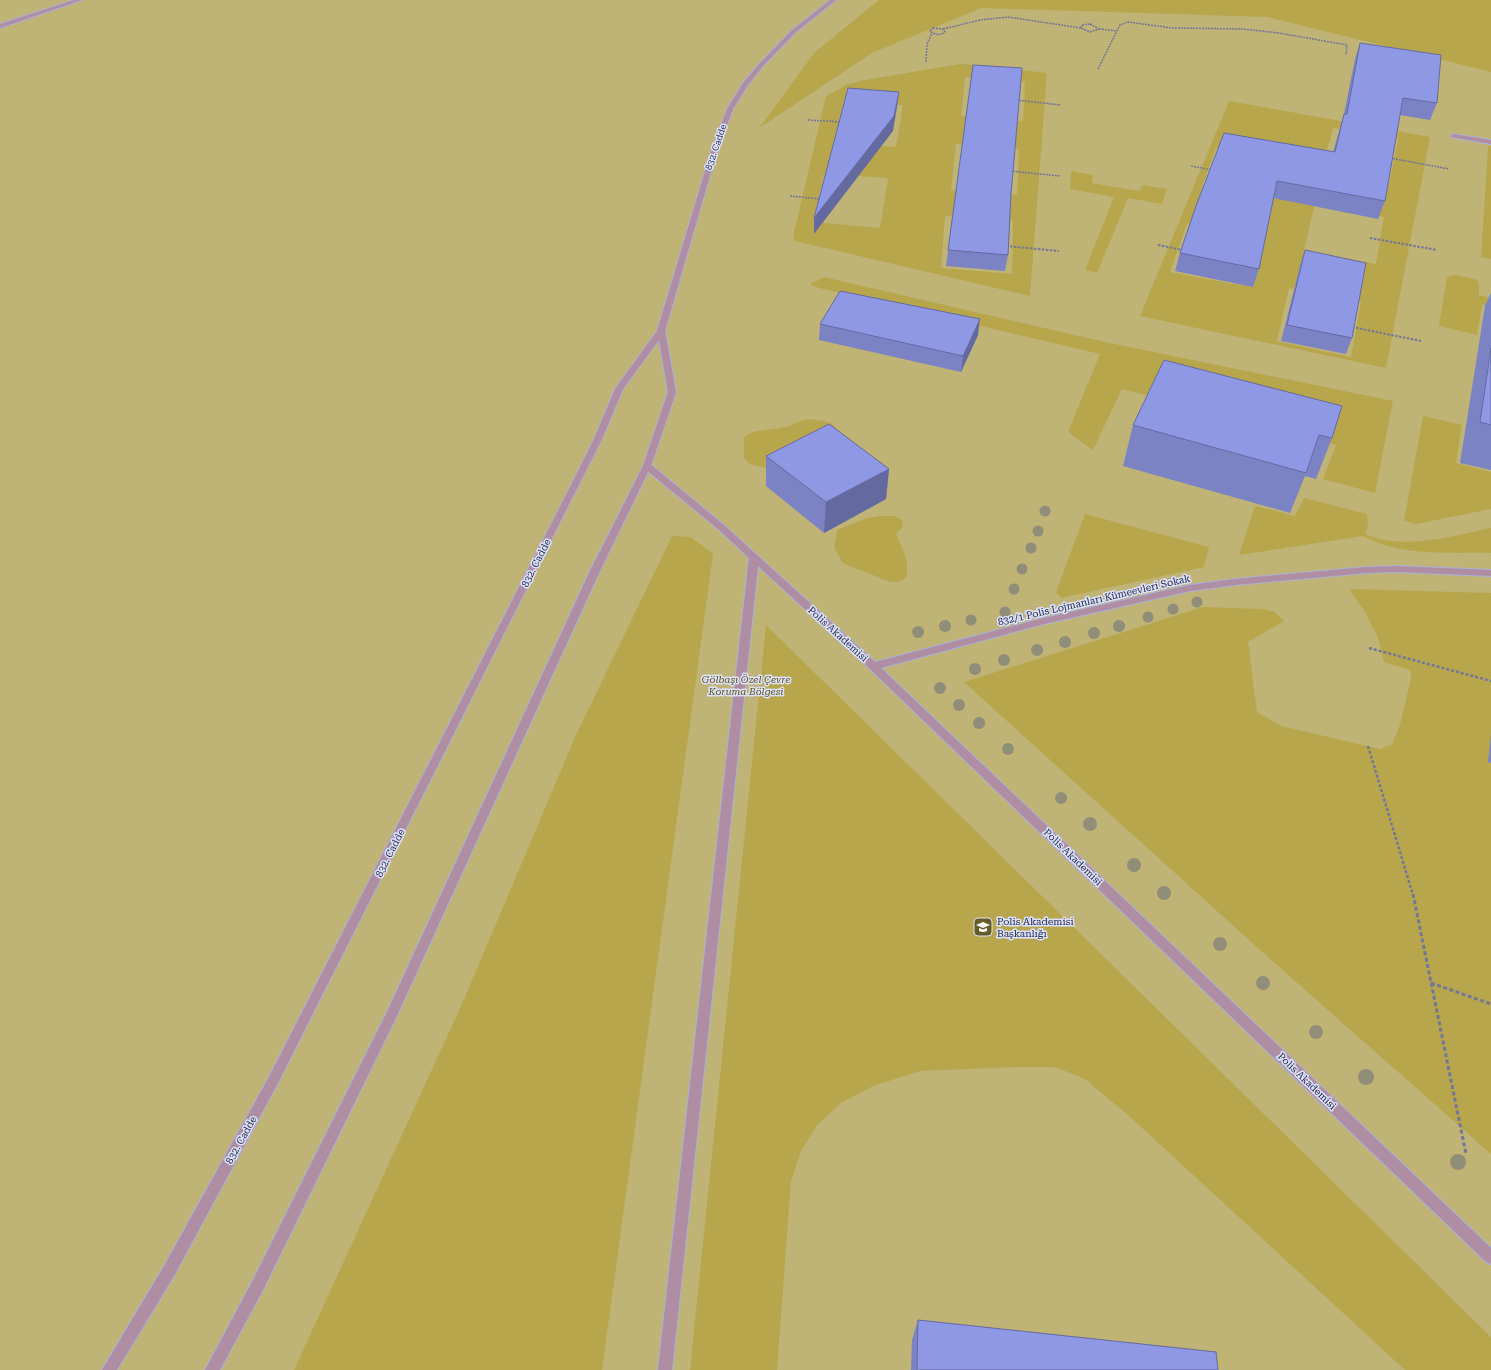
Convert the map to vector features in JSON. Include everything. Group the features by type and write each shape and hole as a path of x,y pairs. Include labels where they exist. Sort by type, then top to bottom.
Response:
{"street":[{"path":"0,26 79,0"},
{"name":"832. Cadde","path":"109,1370 169,1271 274,1080 571,493 598,438 619,389 661,331 712,158 730,109 745,84 761,65 793,32 833,0"},
{"path":"1453,136 1491,142"},
{"name":"832. Cadde","path":"212,1370 259,1283 391,1016 594,573 647,466 672,392 661,331"},
{"name":"Polis Akademisi","path":"647,466 721,527 873,666 1491,1257"},
{"path":"665,1370 754,558"},
{"name":"832/1 Polis Lojmanları Kümeevleri Sokak","path":"873,666 1036,623 1153,595 1190,588 1235,582 1366,570 1397,569 1491,573"}],"path":[{"path":"926,62 927,44 932,33 930,30 933,28 943,29 980,20 1003,17 1081,28 1085,31 1091,32 1099,29"},
{"path":"1098,69 1120,25 1128,22 1172,28 1248,29 1347,45 1346,54"},
{"path":"1081,28 1082,25 1090,24 1099,29 1117,31"},
{"path":"932,33 943,34 945,31 943,29"},
{"path":"1015,100 1061,105"},
{"path":"808,120 845,122"},
{"path":"1390,158 1449,169"},
{"path":"1191,166 1217,170"},
{"path":"1009,170 1060,176"},
{"path":"790,196 828,199"},
{"path":"1370,238 1437,250"},
{"path":"1003,245 1059,251"},
{"path":"1158,245 1185,250"},
{"path":"1346,326 1421,341"},
{"path":"1369,648 1491,681"},
{"path":"1368,746 1412,891 1466,1154"},
{"path":"1431,983 1491,1004"}],"green space":[{"name":"Gölbaşı Özel Çevre Koruma Bölgesi","path":"0,0 1491,0 1491,1370 0,1370"}],"shaded area":[{"path":"879,0 1491,0 1491,72 1267,17 981,8 872,53 759,128 815,52"},
{"path":"960,64 1047,73 1030,296 795,241 793,237 826,96 848,84","holes":["965,77 1025,82 1023,121 961,116","844,101 903,105 896,147 834,142","956,144 1019,149 1017,195 951,190","824,174 888,178 880,228 813,222","945,216 1013,220 1012,274 941,268"]},
{"path":"1229,101 1430,137 1386,368 1140,316","holes":["1333,128 1398,139 1390,180 1322,168","1216,148 1278,158 1265,201 1201,189","1315,204 1384,217 1376,264 1304,250","1187,224 1253,236 1239,285 1170,272","1289,288 1361,302 1351,357 1277,341"]},
{"path":"1488,146 1491,146 1491,259 1481,257"},
{"path":"1071,171 1093,175 1092,183 1139,191 1143,185 1167,189 1162,204 1128,198 1097,273 1085,270 1114,197 1070,189"},
{"path":"1454,275 1475,279 1479,282 1479,295 1491,298 1491,306 1482,305 1477,335 1439,326 1447,277"},
{"path":"824,277 1105,342 1393,401 1375,493 1323,479 1336,445 1122,389 1093,450 1068,432 1100,354 815,287 810,284"},
{"path":"1423,416 1462,425 1456,463 1491,472 1491,509 1416,524 1404,521"},
{"path":"809,419 824,421 834,425 837,434 770,469 750,464 744,458 744,437 752,432 787,427"},
{"path":"1304,498 1367,514 1368,527 1365,534 1380,539 1411,542 1444,538 1491,528 1491,553 1442,553 1409,550 1378,543 1363,536 1239,555 1255,506 1295,516"},
{"path":"1085,514 1209,547 1204,567 1061,598 1056,592"},
{"path":"894,516 903,520 902,528 896,533 906,557 907,573 906,578 899,582 890,582 843,563 834,548 837,530 867,518"},
{"path":"672,536 691,537 713,554 602,1370 294,1370 462,1004 576,735"},
{"path":"1349,589 1491,593 1491,1154 1270,959 964,682 1203,607 1262,609 1275,612 1284,621 1248,642 1257,712 1281,726 1380,749 1392,744 1400,725 1411,678 1410,670 1384,662 1378,638 1365,612"},
{"path":"766,625 1491,1337 1491,1370 1405,1370 1128,1115 1085,1079 1055,1067 1016,1067 920,1071 873,1086 841,1103 817,1125 801,1151 791,1181 777,1370 690,1370"}],"building":[{"path":"1360,43 1441,55 1437,103 1403,98 1385,201 1277,181 1259,269 1180,253 1224,133 1335,152 1344,114 1347,114"},
{"path":"973,65 1022,68 1011,194 1008,255 948,250"},
{"path":"848,88 899,92 894,116 814,218"},
{"path":"1305,250 1366,263 1352,338 1287,325"},
{"path":"840,291 980,319 963,356 820,324"},
{"path":"1491,348 1491,425 1480,422"},
{"path":"1164,360 1342,406 1332,438 1319,435 1306,473 1133,425"},
{"path":"829,424 889,469 826,502 766,456"},
{"path":"918,1320 1216,1352 1218,1370 917,1370"}],"place":[{"name":"Polis Akademisi Başkanlığı","path":"983,927"}]}
